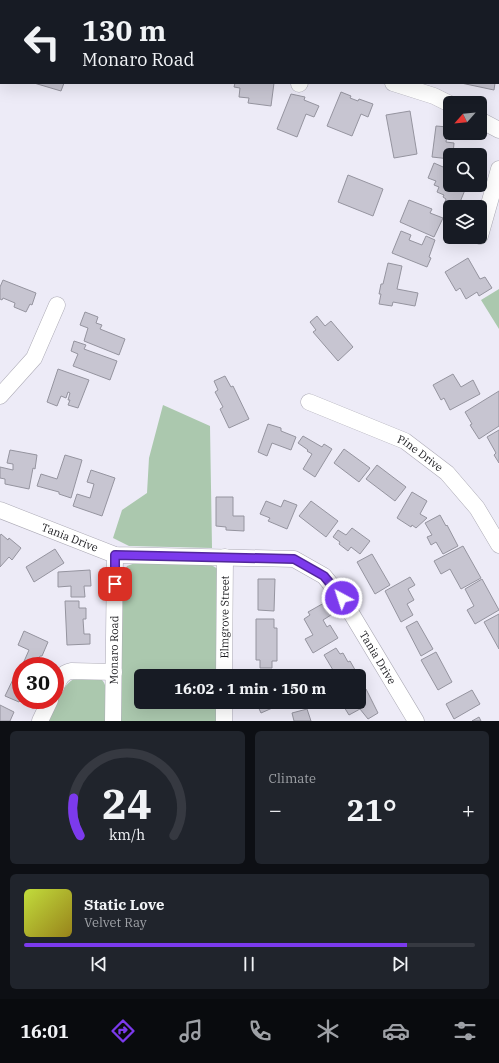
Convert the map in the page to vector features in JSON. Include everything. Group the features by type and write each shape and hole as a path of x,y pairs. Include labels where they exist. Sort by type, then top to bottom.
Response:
{"street":[{"path":"396,84 434,96 443,100"},
{"path":"487,124 499,130"},
{"path":"487,211 499,169"},
{"path":"0,396 34,358 57,305"},
{"name":"Pine Drive","path":"309,402 405,441 447,473 477,508 499,545"},
{"name":"Tania Drive","path":"0,510 115,555 294,559 324,576 342,598 416,721"},
{"name":"Monaro Road","path":"113,721 115,555"},
{"name":"Elmgrove Street","path":"224,669 225,557"},
{"path":"64,673 71,671 114,672"},
{"path":"40,721 46,709"},
{"path":"224,709 224,721"}],"green space":[{"path":"499,289 499,329 481,300"},
{"path":"163,405 210,426 212,548 129,546 113,538 122,510 147,493 149,458"},
{"path":"135,563 208,563 218,569 218,669 134,669 134,709 218,709 218,721 121,721 122,576 127,566"},
{"path":"76,678 98,678 102,680 105,684 107,696 106,721 49,721 54,709 64,709 64,689"}],"building":[{"path":"37,84 64,84 61,91"},
{"path":"235,84 274,84 271,106 248,103 249,98 239,97 240,88 234,87"},
{"path":"466,84 495,84 494,90"},
{"path":"341,92 358,101 359,99 373,104 368,117 361,114 352,136 327,126"},
{"path":"291,94 305,97 304,100 319,106 314,117 306,114 297,137 277,129"},
{"path":"410,111 417,154 394,158 386,115"},
{"path":"436,126 443,127 443,140 454,143 454,148 443,148 443,158 432,157"},
{"path":"434,163 443,167 443,192 464,192 461,200 446,200 443,197 444,195 437,192 439,187 434,185 436,181 428,178"},
{"path":"348,175 383,189 373,216 338,202"},
{"path":"409,200 432,209 430,213 443,218 434,237 400,222"},
{"path":"401,231 411,235 409,240 422,245 426,236 435,240 429,257 431,258 427,267 392,253"},
{"path":"468,258 480,279 485,277 492,288 479,296 477,292 466,299 460,288 456,291 445,272"},
{"path":"388,263 402,266 397,289 418,293 415,306 393,302 392,306 379,304 381,284 383,284"},
{"path":"3,280 36,293 32,305 30,304 26,312 14,307 15,303 3,298 2,300 0,299 0,287"},
{"path":"85,312 98,317 96,323 102,325 100,329 125,339 119,355 84,341 88,328 80,325"},
{"path":"317,316 325,326 331,321 353,347 338,361 313,332 316,330 310,322"},
{"path":"74,341 86,345 84,349 117,361 110,380 73,366 78,354 71,351"},
{"path":"58,369 89,380 78,408 68,405 70,393 68,392 66,398 61,396 57,406 47,402"},
{"path":"453,374 461,387 473,380 480,394 450,410 444,398 441,400 433,385"},
{"path":"225,376 231,387 233,386 249,419 229,428 220,409 223,407 215,392 218,390 214,381"},
{"path":"499,391 499,426 479,439 470,425 472,424 465,412"},
{"path":"268,424 281,428 281,431 296,437 291,450 272,443 267,456 258,452"},
{"path":"499,430 499,463 494,455 496,453 487,437"},
{"path":"303,436 322,447 324,444 332,449 315,477 303,469 312,454 298,443"},
{"path":"344,449 370,468 359,482 334,463"},
{"path":"10,450 37,455 35,469 33,468 29,489 5,484 5,479 0,478 0,467 13,470 13,464 7,463"},
{"path":"65,455 82,460 71,498 59,494 59,492 37,486 41,474 57,479"},
{"path":"377,465 406,487 395,501 366,479"},
{"path":"91,470 115,478 102,516 73,506 77,494 90,498 94,484 87,482"},
{"path":"412,492 427,501 420,514 427,518 416,528 412,525 411,527 397,518"},
{"path":"216,497 233,497 233,516 244,516 244,531 226,530 226,527 216,526"},
{"path":"284,500 297,505 287,529 268,521 270,518 260,514 266,501 281,507"},
{"path":"311,501 338,521 326,537 299,516"},
{"path":"440,515 458,546 443,554 436,542 431,545 427,537 432,535 425,523"},
{"path":"352,528 370,541 360,554 351,547 348,551 333,537 338,530 346,535"},
{"path":"1,534 8,540 9,538 21,548 12,560 9,557 0,567 0,536"},
{"path":"463,546 481,578 461,589 450,569 441,574 434,561"},
{"path":"55,549 64,563 34,582 26,567"},
{"path":"372,554 390,585 375,594 357,562"},
{"path":"90,570 91,586 84,586 85,597 71,597 71,586 58,587 58,572"},
{"path":"410,577 415,585 408,589 414,600 407,604 413,615 401,622 385,591"},
{"path":"258,579 275,579 274,611 258,610"},
{"path":"482,579 499,610 475,624 467,610 474,606 465,589"},
{"path":"65,601 79,601 79,608 86,608 86,619 83,619 84,634 90,634 90,644 67,645"},
{"path":"324,603 331,615 323,620 327,627 330,625 338,638 313,653 305,639 313,635 304,619 310,615 308,612"},
{"path":"499,614 499,649 484,622"},
{"path":"256,619 274,619 274,628 277,628 277,661 272,661 272,668 260,668 260,660 256,660"},
{"path":"417,621 433,649 421,656 406,627"},
{"path":"24,631 48,642 42,656 40,657 26,657 29,650 18,645"},
{"path":"336,648 340,654 343,653 348,662 350,661 355,669 332,669 324,655"},
{"path":"436,652 452,682 438,690 421,660"},
{"path":"12,681 12,699 5,696"},
{"path":"366,689 378,713 368,719 360,709 366,709"},
{"path":"472,690 480,704 454,719 446,704"},
{"path":"0,705 14,712 10,721 0,721"},
{"path":"259,709 270,709 261,713"},
{"path":"307,709 311,721 294,721 292,713"},
{"path":"345,709 360,709 349,715"},
{"path":"479,717 481,721 472,721"}],"route":[{"path":"115,584 115,555 294,559 324,576 342,598"}]}
